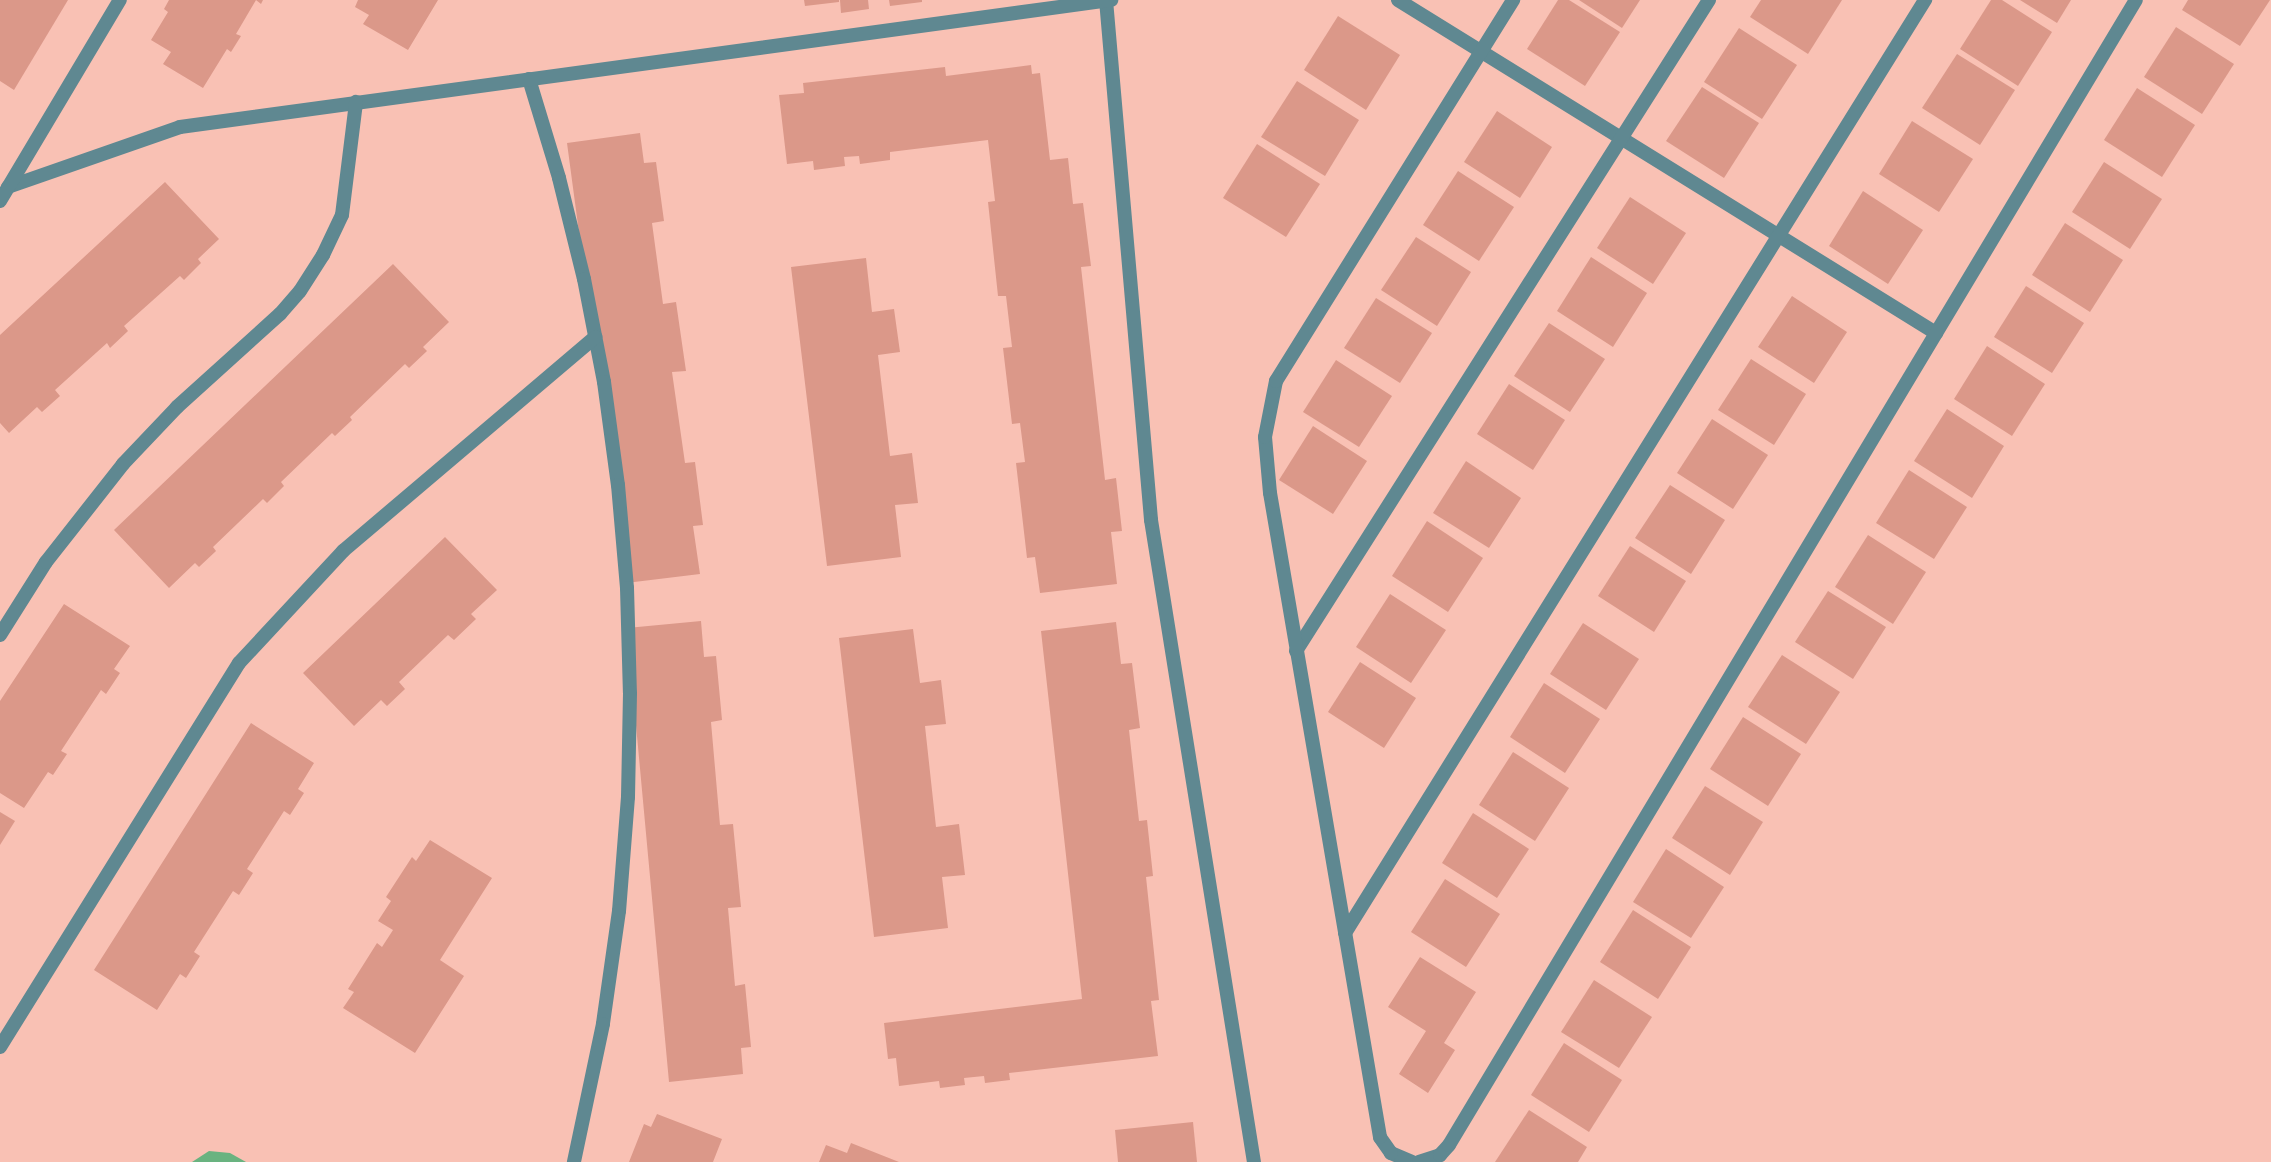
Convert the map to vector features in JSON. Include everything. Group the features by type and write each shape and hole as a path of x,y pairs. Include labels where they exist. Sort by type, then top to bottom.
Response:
{"lane":[{"path":"0,201 120,0"},
{"path":"8,187 180,127 1108,0 1151,520 1254,1162"},
{"path":"1398,0 1936,333"},
{"path":"1412,1162 1391,1153 1380,1137 1265,465 1269,408 1276,381 1513,0"},
{"path":"1296,651 1709,0"},
{"path":"1345,933 1925,0"},
{"path":"1419,1162 1440,1155 1449,1145 2136,0"},
{"path":"529,79 559,178 595,337 618,485 626,588 630,693 628,784 619,911 603,1024 574,1162"},
{"path":"0,635 46,562 123,464 177,407 280,314 300,291 323,255 342,215 356,102"},
{"path":"0,1047 239,663 343,551 595,337"}],"shaded area":[{"path":"209,1151 230,1153 246,1162 192,1162"}],"building":[{"path":"0,0 68,0 14,90 0,81"},
{"path":"169,0 256,0 236,34 241,36 231,52 227,49 203,88 163,64 171,52 151,40 168,12 164,9"},
{"path":"358,0 438,0 408,50 363,24 369,15 355,7"},
{"path":"804,0 839,0 839,2 805,6"},
{"path":"840,0 868,0 869,9 841,13"},
{"path":"889,0 922,0 922,2 890,6"},
{"path":"1558,0 1569,0 1620,32 1585,86 1527,49"},
{"path":"1579,0 1640,0 1622,28"},
{"path":"1761,0 1842,0 1808,54 1750,17"},
{"path":"1991,0 2002,0 2052,32 2018,86 1960,49"},
{"path":"2020,0 2071,0 2057,23"},
{"path":"2188,0 2270,0 2240,46 2182,10"},
{"path":"1338,16 1400,55 1366,110 1304,70"},
{"path":"2176,27 2234,64 2202,114 2144,77"},
{"path":"1739,28 1797,65 1762,119 1704,82"},
{"path":"1957,54 2015,90 1980,145 1922,108"},
{"path":"1031,65 1032,74 1040,73 1050,160 1068,158 1073,204 1083,203 1091,266 1081,267 1105,480 1116,478 1122,531 1111,532 1117,584 1040,593 1035,557 1027,558 1016,463 1025,462 1020,423 1012,424 1003,348 1012,347 1006,296 998,296 988,202 995,201 988,140 890,152 890,160 860,164 859,156 844,157 845,166 814,170 813,161 787,164 779,95 804,93 803,83 945,67 946,76"},
{"path":"1297,81 1359,120 1325,176 1261,137"},
{"path":"1702,87 1759,123 1724,178 1666,141"},
{"path":"2137,88 2195,125 2162,177 2104,140"},
{"path":"1497,111 1552,147 1520,198 1464,162"},
{"path":"1912,121 1973,159 1939,212 1879,174"},
{"path":"640,133 644,163 656,162 664,221 652,223 663,304 676,302 686,371 672,372 685,463 695,462 703,525 693,526 700,574 626,583 567,143"},
{"path":"1257,144 1320,184 1286,237 1223,198"},
{"path":"2104,162 2162,199 2130,249 2072,212"},
{"path":"1458,171 1514,207 1479,261 1423,225"},
{"path":"165,182 219,239 198,259 201,263 184,280 180,276 124,326 128,331 110,348 107,343 55,390 60,396 42,412 37,407 9,433 0,423 0,335"},
{"path":"1863,191 1923,230 1888,284 1829,246"},
{"path":"1630,197 1686,233 1653,284 1597,248"},
{"path":"2065,223 2123,260 2090,312 2032,275"},
{"path":"1416,237 1471,272 1437,326 1381,290"},
{"path":"1591,257 1647,293 1613,347 1557,311"},
{"path":"866,258 872,312 894,309 900,352 878,355 890,456 912,453 918,503 895,505 901,557 827,566 791,267"},
{"path":"393,264 449,322 423,347 427,351 409,368 405,364 350,417 352,420 335,436 332,433 281,482 284,486 267,503 263,499 213,547 216,551 199,567 195,563 169,588 114,530"},
{"path":"2026,286 2084,323 2052,373 1994,337"},
{"path":"1792,296 1847,332 1814,383 1758,347"},
{"path":"1376,298 1432,333 1400,383 1344,348"},
{"path":"1549,323 1605,359 1570,412 1514,376"},
{"path":"1987,346 2045,384 2012,436 1954,399"},
{"path":"1751,359 1806,394 1774,445 1718,410"},
{"path":"1336,360 1392,396 1359,447 1303,412"},
{"path":"1509,384 1565,420 1533,470 1477,434"},
{"path":"1947,409 2004,446 1972,498 1914,461"},
{"path":"1712,419 1768,455 1733,509 1677,473"},
{"path":"1313,426 1367,461 1333,514 1279,480"},
{"path":"1466,461 1521,498 1489,548 1433,513"},
{"path":"1909,470 1967,507 1934,559 1876,523"},
{"path":"1670,485 1725,520 1691,574 1635,538"},
{"path":"1427,521 1483,558 1448,612 1392,576"},
{"path":"1868,535 1926,572 1893,624 1835,587"},
{"path":"445,537 497,590 471,614 476,619 454,640 448,635 399,682 405,689 387,706 381,700 354,726 303,673"},
{"path":"1630,546 1686,581 1654,632 1598,596"},
{"path":"1828,591 1886,627 1853,679 1795,642"},
{"path":"1390,594 1446,630 1411,683 1356,647"},
{"path":"64,604 130,646 114,669 120,673 106,694 101,690 61,751 67,754 53,775 48,772 24,808 0,793 0,701"},
{"path":"701,621 704,657 716,656 722,720 711,722 720,825 733,824 741,907 728,908 735,986 745,984 751,1047 741,1048 743,1074 669,1082 627,628"},
{"path":"1116,622 1121,664 1132,663 1140,728 1129,730 1139,821 1147,820 1153,876 1146,877 1159,1000 1151,1001 1158,1056 1009,1073 1010,1080 985,1083 984,1076 964,1078 965,1085 940,1088 939,1081 899,1086 896,1058 888,1059 884,1023 1082,999 1041,631"},
{"path":"1583,623 1639,659 1606,710 1550,674"},
{"path":"913,629 920,683 941,680 946,724 925,726 936,827 959,824 965,875 942,877 948,928 874,937 839,638"},
{"path":"1782,655 1840,692 1806,744 1748,707"},
{"path":"1360,662 1416,698 1384,748 1328,712"},
{"path":"1544,683 1600,719 1565,773 1510,737"},
{"path":"1743,717 1801,754 1768,806 1710,769"},
{"path":"251,723 314,763 298,789 304,793 290,815 284,811 247,869 253,873 239,895 233,891 194,952 200,956 186,978 180,974 157,1010 94,970"},
{"path":"1513,752 1569,788 1535,841 1479,805"},
{"path":"1705,786 1763,822 1730,875 1672,838"},
{"path":"0,812 15,821 0,845"},
{"path":"1473,813 1529,849 1497,898 1442,863"},
{"path":"430,840 492,878 440,960 464,976 415,1053 343,1008 354,992 348,989 377,943 382,947 393,930 378,921 391,901 386,897 412,857 416,861"},
{"path":"1666,849 1724,887 1691,938 1633,902"},
{"path":"1445,879 1500,914 1466,967 1411,932"},
{"path":"1633,910 1691,947 1658,999 1600,962"},
{"path":"1420,957 1476,992 1444,1043 1455,1050 1428,1093 1399,1074 1426,1031 1388,1007"},
{"path":"1594,980 1652,1017 1619,1068 1561,1032"},
{"path":"1564,1043 1622,1080 1589,1132 1531,1095"},
{"path":"1529,1110 1587,1147 1578,1162 1495,1162"},
{"path":"657,1114 722,1139 713,1162 629,1162 644,1124 651,1127"},
{"path":"1193,1122 1197,1162 1118,1162 1115,1130"},
{"path":"851,1143 899,1162 819,1162 826,1145 847,1153"}]}
